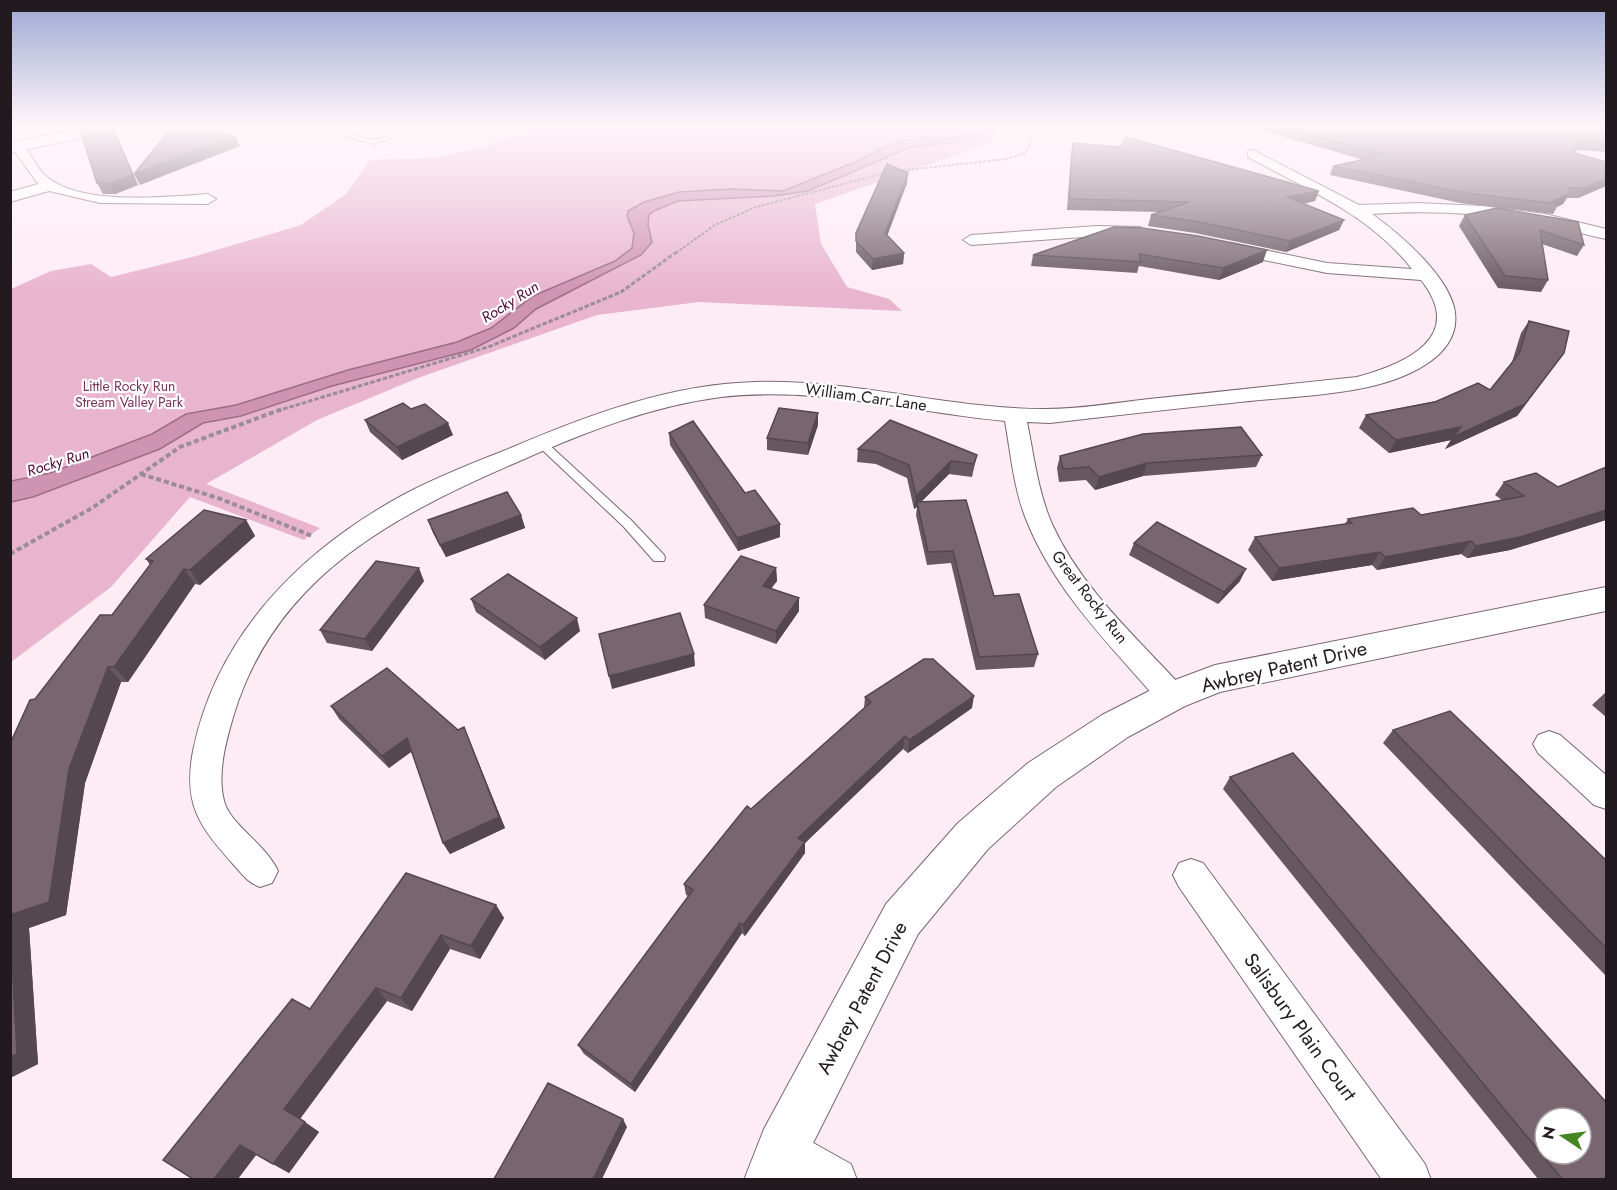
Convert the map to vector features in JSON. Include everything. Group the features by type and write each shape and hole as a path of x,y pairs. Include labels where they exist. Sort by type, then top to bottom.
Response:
{"street":[{"path":"46,183 49,186 69,192 117,200 208,199"},
{"name":"William Carr Lane","path":"260,870 212,815 206,789 209,747 221,700 253,640 303,578 338,548 415,498 541,443 626,410 700,393 753,388 833,390 1015,417 1050,416 1358,383 1380,378 1419,362 1442,339 1448,324 1447,309 1428,275 1402,248 1355,210 1305,183"},
{"path":"10,197 49,186"},
{"path":"1355,210 1400,206 1470,209 1603,229"},
{"path":"971,240 1097,231 1157,234"},
{"path":"1217,245 1327,268 1428,275"},
{"name":"Great Rocky Run","path":"1015,417 1030,494 1051,547 1096,608 1172,696"},
{"name":"Awbrey Patent Drive","path":"777,1164 902,919 973,836 1042,775 1115,726 1172,696 1215,679 1606,599"},
{"path":"1549,744 1606,795"},
{"name":"Salisbury Plain Court","path":"1191,875 1409,1179"},
{"path":"777,1164 835,1179"}],"lane":[{"path":"541,443 627,523 659,558"}],"path":[{"path":"10,554 92,508 180,447 290,406 488,348 621,292 715,225 756,207 850,183"},
{"path":"141,474 221,499 338,548"}],"green space":[{"name":"Little Rocky Run Stream Valley Park","path":"354,183 877,183 815,204 821,244 847,287 889,299 902,311 699,302 597,315 418,378 317,420 206,484 320,528 304,540 190,497 111,587 11,662 11,289 51,271 91,264 111,277 196,256 301,225 346,194"}],"shaded area":[{"name":"Rocky Run","path":"804,183 828,183 808,191 774,196 678,201 649,215 648,225 652,242 641,255 536,309 514,328 471,350 332,386 241,416 203,423 160,449 33,497 11,502 11,481 50,473 152,434 186,414 236,405 348,370 457,342 491,328 533,296 615,261 632,248 634,233 627,216 628,211 644,202 679,192 730,189 783,191"}],"building":[{"path":"879,183 904,183 885,233 904,253 873,259 856,241 856,233"},
{"path":"1070,183 1289,183 1319,191 1287,197 1344,220 1290,241 1199,222 1151,215 1189,202 1069,199"},
{"path":"1414,183 1597,183 1584,188 1568,188 1569,194 1553,201 1559,204 1465,193"},
{"path":"1497,208 1578,222 1584,245 1540,230 1548,280 1505,276 1465,215"},
{"path":"1114,227 1142,228 1198,236 1267,250 1223,268 1139,254 1141,262 1033,255"},
{"path":"1529,321 1569,331 1564,353 1525,404 1453,437 1461,427 1396,440 1366,415 1435,402 1478,383 1490,390 1519,354"},
{"path":"403,403 411,409 425,404 448,423 397,447 365,420"},
{"path":"779,408 818,413 808,443 767,438"},
{"path":"890,420 977,455 974,464 951,461 916,496 909,465 877,452 858,449"},
{"path":"693,421 745,493 755,490 780,524 737,538 669,433"},
{"path":"1241,427 1262,455 1147,463 1099,477 1089,467 1063,469 1060,456 1143,434"},
{"path":"1606,467 1606,510 1520,537 1476,546 1471,541 1385,557 1380,552 1279,568 1255,537 1352,523 1348,519 1413,508 1421,515 1524,496 1504,482 1536,473 1558,487"},
{"path":"507,492 521,515 440,545 428,520"},
{"path":"966,500 994,596 1019,594 1038,654 979,657 953,551 928,552 917,502"},
{"path":"204,510 246,520 190,570 184,569 114,667 108,667 69,769 49,902 10,915 10,744 30,700 35,699 100,615 112,615 153,561 146,559"},
{"path":"1157,522 1246,569 1224,592 1134,543"},
{"path":"741,556 776,568 763,586 799,598 776,631 704,605"},
{"path":"376,561 419,568 365,639 320,630"},
{"path":"508,574 577,618 540,647 471,599"},
{"path":"680,613 694,654 609,676 599,634"},
{"path":"924,659 933,659 974,696 909,740 905,736 798,838 805,842 743,925 740,923 631,1084 578,1045 693,890 684,884 747,806 751,809 871,702 865,697"},
{"path":"387,668 458,730 464,727 499,817 443,843 407,738 382,756 331,706"},
{"path":"1450,711 1606,860 1606,948 1393,730"},
{"path":"1293,753 1606,1102 1606,1177 1603,1179 1562,1179 1551,1166 1593,1166 1593,1106 1533,1106 1533,1144 1230,777"},
{"path":"406,873 496,905 471,946 441,935 401,998 376,988 284,1109 305,1122 273,1164 240,1145 214,1179 193,1179 163,1160 292,999 310,1009"},
{"path":"10,920 17,1054 10,1057"},
{"path":"548,1083 623,1119 593,1179 494,1179"}]}
